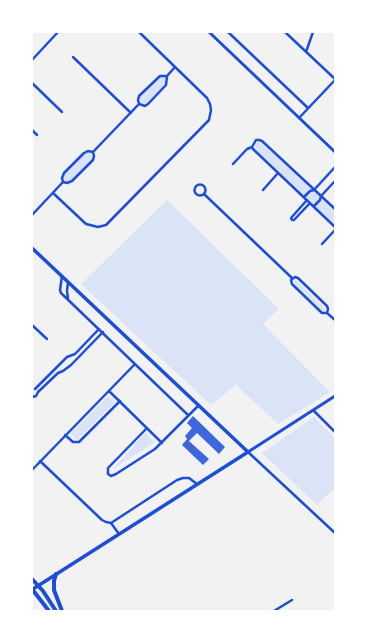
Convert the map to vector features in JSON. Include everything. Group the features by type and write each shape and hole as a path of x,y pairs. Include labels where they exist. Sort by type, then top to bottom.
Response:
{"highway":[{"path":"56,574 54,590 62,611"},
{"path":"32,579 56,611"},
{"path":"32,589 49,611"}],"main road":[{"path":"32,248 248,452 32,589"}],"street":[{"path":"32,60 58,32"},
{"path":"53,193 82,221 89,225 98,227 103,226 110,222 205,125 210,117 211,110 207,98 139,32"},
{"path":"209,32 335,152"},
{"path":"228,32 308,108"},
{"path":"285,32 335,80 299,118"},
{"path":"306,52 313,32"},
{"path":"72,56 131,113"},
{"path":"139,104 145,106 148,104 166,85 167,76 175,67"},
{"path":"63,182 67,183 72,181 93,160 93,152 139,104 139,96 157,78 160,76 167,76"},
{"path":"32,83 62,112"},
{"path":"32,130 37,135"},
{"path":"233,164 248,148 252,146 256,140 261,140 335,210"},
{"path":"252,146 253,149 335,227"},
{"path":"32,215 63,182 63,175 79,158 86,151 93,152"},
{"path":"304,197 310,191 314,190 335,168"},
{"path":"262,190 278,173"},
{"path":"314,206 335,181"},
{"path":"204,194 206,190 204,185 201,184 196,186 196,194 204,194 292,278 297,278 327,307 327,312 335,320"},
{"path":"307,200 292,217 292,220 294,220 310,203"},
{"path":"322,244 335,230"},
{"path":"62,276 61,292 188,415"},
{"path":"292,278 292,284 321,312 324,314 327,312"},
{"path":"68,282 68,299"},
{"path":"32,325 47,339"},
{"path":"38,392 33,388 67,357 74,354 99,329"},
{"path":"32,398 36,396 38,392 58,373 71,365 103,332"},
{"path":"33,469 135,364"},
{"path":"109,391 162,443"},
{"path":"335,396 248,452 335,533"},
{"path":"65,435 73,442 79,442 120,401"},
{"path":"147,428 108,468 107,473 109,475 116,474 156,449 199,405"},
{"path":"314,410 335,432"},
{"path":"40,461 102,520 106,522 111,522 180,478 188,478 197,484"},
{"path":"111,522 119,534"},
{"path":"274,611 292,600"}],"shaded area":[{"path":"160,76 167,76 166,83 145,106 138,102 139,96"},
{"path":"257,142 261,143 335,211 335,225 255,148"},
{"path":"86,151 93,152 94,158 72,181 63,182 63,175"},
{"path":"167,200 279,309 263,324 330,392 278,424 236,385 211,405 81,284"},
{"path":"295,279 325,308 325,311 322,311 294,283"},
{"path":"108,396 115,402 77,440 70,434"},
{"path":"314,417 335,438 335,488 317,505 262,453"},
{"path":"146,432 154,443 113,469"}],"building":[{"path":"193,416 225,447 219,454 197,433 189,441 209,459 203,465 182,445 187,439 185,436 192,428 187,423"}]}
